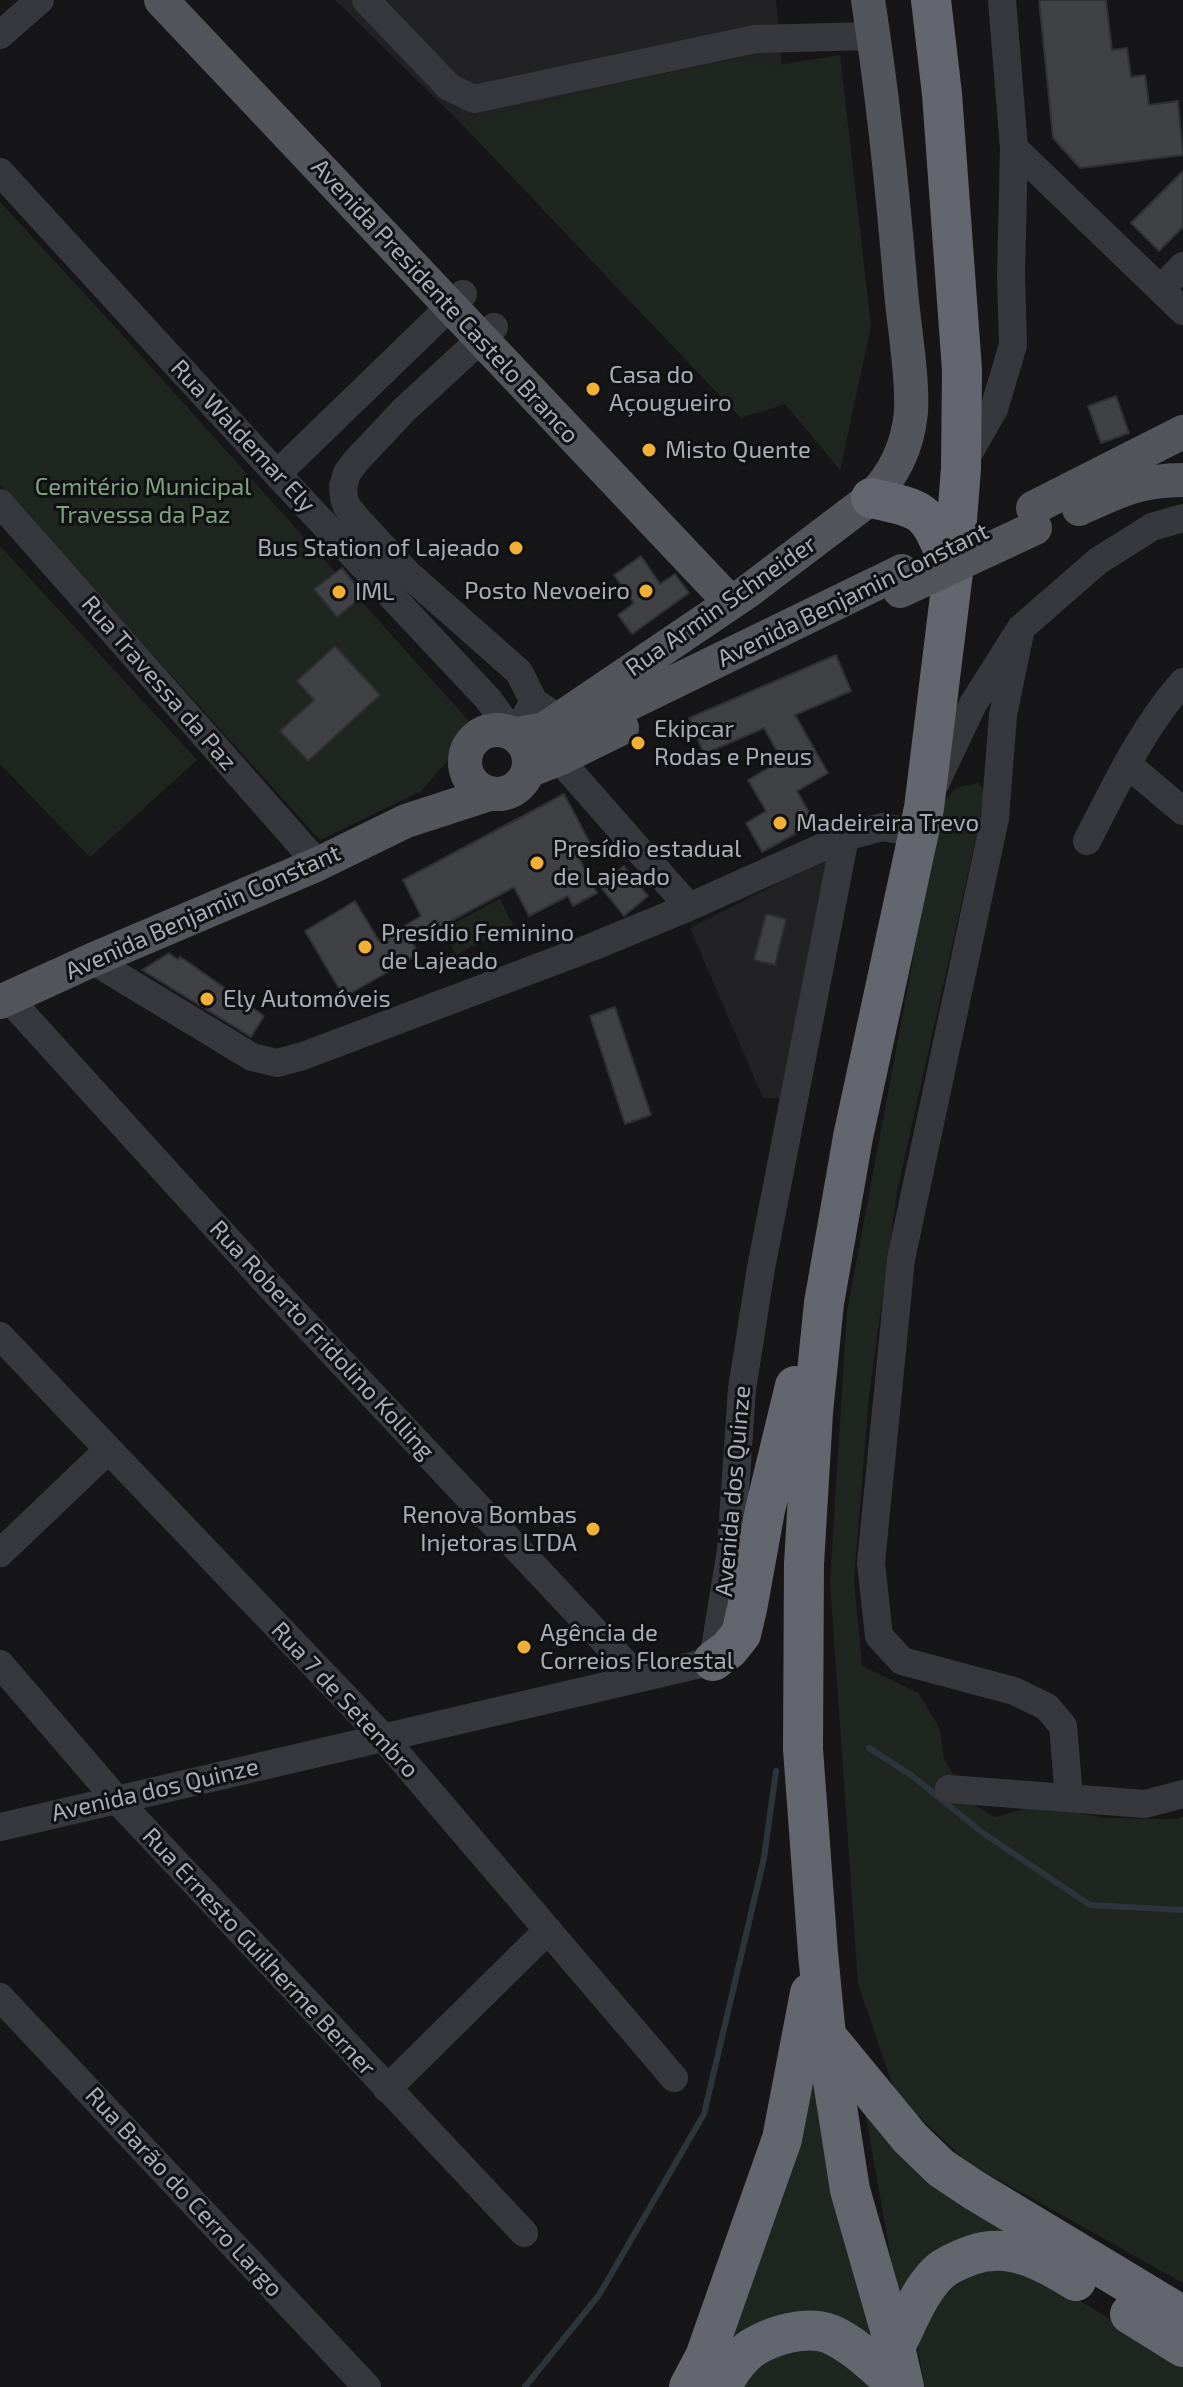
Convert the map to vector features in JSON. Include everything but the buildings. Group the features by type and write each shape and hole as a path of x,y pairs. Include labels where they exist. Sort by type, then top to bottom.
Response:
{"highway":[{"path":"902,2387 895,2347 850,2190 826,2036 803,1749 804,1564 813,1412 824,1303 853,1137 921,821 953,572 961,468 962,370 942,94 931,0"},
{"path":"871,498 911,506 925,515 932,523 953,572"},
{"path":"713,1661 729,1649 741,1634 765,1510 802,1358 824,1303"},
{"path":"689,2387 705,2357 782,2139 818,1953"},
{"path":"826,2036 910,2138 941,2168 1183,2316"},
{"path":"895,2347 920,2298 939,2272 959,2259 987,2250 1015,2251 1045,2262 1183,2347"},
{"path":"721,2387 751,2349 777,2336 798,2331 828,2333 856,2350 902,2387"}],"main road":[{"name":"Avenida Presidente Castelo Branco","path":"161,0 305,140 739,597"},
{"name":"Avenida Presidente Castelo Branco","path":"186,0 305,140"},
{"name":"Rua Armin Schneider","path":"541,719 739,597 871,498 901,457 911,412 899,266 868,0"},
{"name":"Avenida Benjamin Constant","path":"406,821 464,761 476,737 488,731 541,719 578,725 606,715 1034,518 1183,432"},
{"name":"Avenida Benjamin Constant","path":"1034,518 1133,485 1183,480"},
{"name":"Avenida Benjamin Constant","path":"4,1000 318,864 406,821 489,794 513,790 528,771 559,759 901,581"},
{"path":"528,771 528,755 521,740 541,719"},
{"path":"464,761 465,770 474,785 489,794"}],"street":[{"path":"0,35 40,0"},
{"path":"366,0 449,87 474,99 755,39 874,36"},
{"path":"961,468 994,409 1013,345 1014,148 1002,0"},
{"path":"1014,148 1183,311"},
{"name":"Rua Waldemar Ely","path":"0,172 488,699 541,719"},
{"path":"1161,289 1183,266"},
{"path":"277,474 456,301"},
{"path":"487,333 404,410 356,461 347,473 344,498 357,519 408,574 519,672 541,719"},
{"name":"Rua Travessa da Paz","path":"0,503 318,864"},
{"path":"92,960 252,1057 277,1063 303,1056 592,947 845,837 921,821 973,704 1021,628 1098,561 1152,527 1181,517"},
{"path":"1021,628 1003,715 995,818 901,1259 871,1563 879,1636 902,1661 1014,1691 1047,1707 1063,1726 1069,1797"},
{"path":"1087,841 1127,764 1183,682"},
{"path":"559,759 689,907"},
{"path":"1127,764 1183,811"},
{"name":"Avenida dos Quinze","path":"0,1827 713,1661 731,1550 744,1374 761,1268 845,837"},
{"name":"Rua Roberto Fridolino Kolling","path":"4,1000 639,1678"},
{"name":"Rua 7 de Setembro","path":"0,1336 382,1736 674,2078"},
{"path":"0,1553 108,1450"},
{"name":"Rua Ernesto Guilherme Berner","path":"0,1664 117,1800 524,2233"},
{"path":"949,1789 1145,1804 1183,1794"},
{"path":"387,2089 548,1930"},
{"name":"Rua Barão do Cerro Largo","path":"0,1997 367,2387"}],"shaded area":[{"path":"335,0 776,0 782,65 773,66 742,58 646,77 460,122"},
{"path":"834,855 787,1098 763,1098 690,928"}],"green space":[{"path":"840,55 871,326 840,470 785,404 741,418 460,122 646,77 742,58 773,66"},
{"name":"Cemitério Municipal Travessa da Paz","path":"0,202 476,729 421,791 320,840 0,485"},
{"path":"0,546 197,760 90,857 0,764"},
{"path":"978,783 986,793 897,1192 869,1396 854,1580 862,1666 918,1693 939,1727 944,1759 969,1802 995,1817 1040,1805 1103,1818 1177,1819 1183,1816 1183,2283 967,2162 896,2095 858,1984 830,1581 847,1312 942,804 956,788"},
{"path":"500,899 513,925 456,955 443,929"},
{"path":"816,2033 874,2345 729,2351 731,2311"},
{"path":"861,2088 1035,2249 899,2304"},
{"path":"1024,2268 1183,2362 1183,2387 925,2387 916,2339 954,2274"},
{"path":"820,2348 876,2387 732,2387 765,2356"}],"waterway":[{"path":"869,1748 911,1775 983,1833 1090,1905 1183,1910"},
{"path":"525,2387 599,2295 704,2114 764,1858 776,1771"}],"place":[{"name":"Casa do Açougueiro","path":"593,389"},
{"name":"Misto Quente","path":"649,450"},
{"name":"Bus Station of Lajeado","path":"516,548"},
{"name":"Posto Nevoeiro","path":"646,591"},
{"name":"IML","path":"339,592"},
{"name":"Ekipcar Rodas e Pneus","path":"638,743"},
{"name":"Madeireira Trevo","path":"780,823"},
{"name":"Presídio estadual de Lajeado","path":"537,863"},
{"name":"Presídio Feminino de Lajeado","path":"365,947"},
{"name":"Ely Automóveis","path":"207,999"},
{"name":"Renova Bombas Injetoras LTDA","path":"593,1529"},
{"name":"Agência de Correios Florestal","path":"524,1647"}]}
